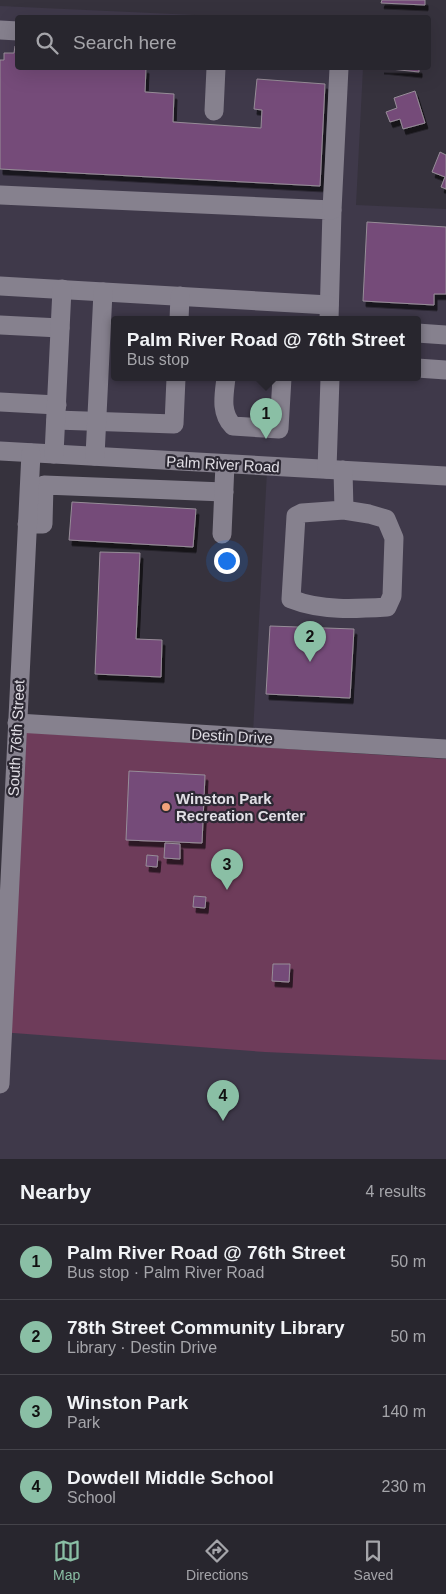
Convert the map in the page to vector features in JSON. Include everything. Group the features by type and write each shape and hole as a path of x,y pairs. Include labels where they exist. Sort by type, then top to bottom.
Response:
{"street":[{"path":"0,30 15,31"},
{"path":"214,111 216,70"},
{"path":"0,286 180,296 329,312 339,70"},
{"path":"0,195 332,210"},
{"path":"54,454 62,289"},
{"path":"95,456 103,292"},
{"path":"178,316 180,296"},
{"path":"0,325 60,328"},
{"path":"421,334 446,335"},
{"path":"421,368 446,370"},
{"path":"0,402 56,412 96,422 174,424 176,381"},
{"path":"226,381 224,406 226,420 233,426 279,429 282,381"},
{"path":"330,381 335,470 344,510"},
{"name":"Palm River Road","path":"0,451 446,476"},
{"name":"South 76th Street","path":"0,1084 8,750 17,723 27,524 37,484 31,453"},
{"path":"73,486 75,455"},
{"path":"222,534 225,464"},
{"path":"37,484 224,492"},
{"path":"344,510 386,519 394,538 392,596 387,607 314,607 291,599 296,516 302,512 344,510"},
{"name":"Destin Drive","path":"17,723 446,748"}],"shaded area":[{"path":"0,6 195,15 15,15 15,70 363,70 356,205 446,209 446,469 0,446"},
{"path":"267,471 446,479 446,745 253,733"},
{"path":"19,732 446,759 446,1060 265,1052 0,1032"},
{"path":"3,1032 446,1057 446,1159 0,1159 0,1084"}],"building":[{"path":"382,0 425,0 425,5 381,3"},
{"path":"15,46 15,70 146,70 145,92 174,94 173,122 261,128 262,110 254,109 257,79 325,84 320,186 0,169 0,60 4,60 4,53 14,53"},
{"path":"400,70 419,70 419,72"},
{"path":"415,91 425,123 403,129 400,119 390,122 386,112 397,108 394,98"},
{"path":"440,152 446,155 446,189 441,187 445,177 432,172"},
{"path":"367,222 446,227 446,294 434,294 434,305 363,301"},
{"path":"72,502 196,509 193,547 69,540"},
{"path":"100,552 140,553 136,639 162,640 161,677 95,674"},
{"path":"270,626 354,629 350,698 266,694"},
{"name":"Winston Park Recreation Center","path":"129,771 205,775 202,843 126,840"},
{"path":"165,843 180,844 180,859 164,858"},
{"path":"147,855 158,856 157,867 146,866"},
{"path":"194,896 206,897 205,908 193,907"},
{"path":"273,964 290,964 289,982 272,981"}],"place":[{"name":"Palm River Road @ 76th Street","path":"266,439"},
{"name":"78th Street Community Library","path":"310,662"},
{"name":"Winston Park Recreation Center","path":"166,807"},
{"name":"Winston Park","path":"227,890"},
{"name":"Dowdell Middle School","path":"223,1121"}]}
